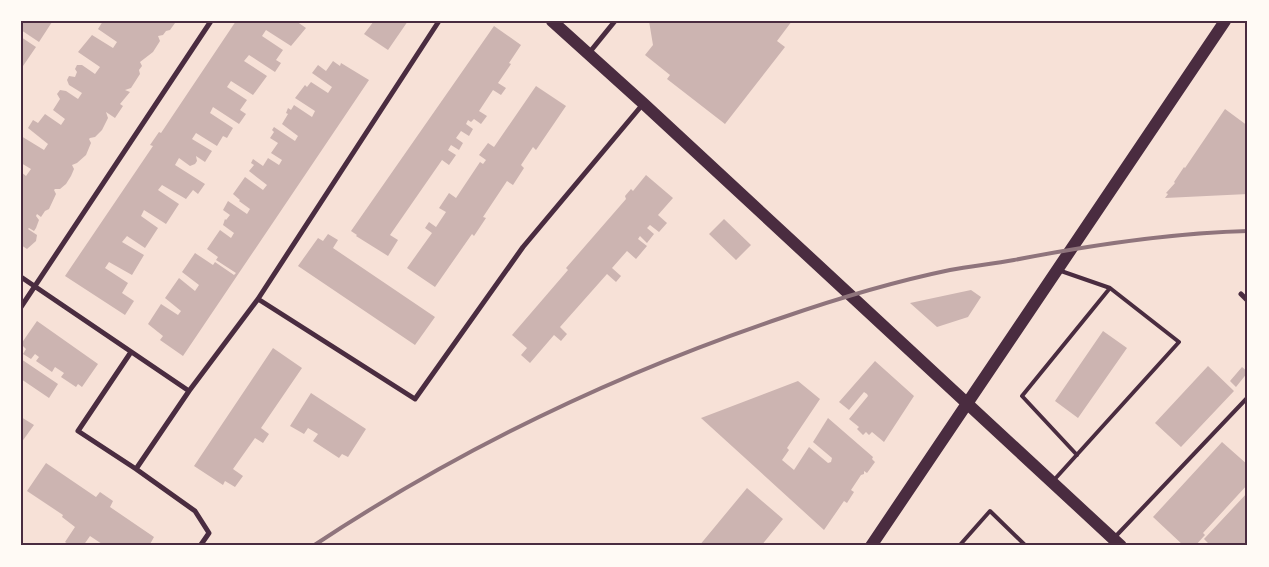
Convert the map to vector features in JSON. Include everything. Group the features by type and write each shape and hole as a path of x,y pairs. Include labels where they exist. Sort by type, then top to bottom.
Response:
{"main road":[{"path":"552,21 1117,542"},
{"path":"871,546 1059,270 1225,21"}],"street":[{"path":"21,307 211,21"},
{"path":"136,469 189,391 258,298 439,21"},
{"path":"588,54 616,21"},
{"path":"258,298 415,399 522,247 644,104"},
{"path":"21,277 189,391"},
{"path":"1240,294 1248,300"},
{"path":"131,352 78,431 195,511 209,534 200,546"}],"lane":[{"path":"1052,482 1179,342 1110,288 1059,270"},
{"path":"1077,455 1022,396 1110,288"},
{"path":"1117,542 1248,397"},
{"path":"959,546 990,511 1026,546"}],"building":[{"path":"21,21 52,22 39,42 21,30"},
{"path":"103,21 174,21 175,23 170,30 158,36 160,41 153,52 140,62 142,66 139,70 140,74 131,88 125,90 130,92 120,104 123,106 115,118 106,112 108,118 102,130 95,137 89,139 91,143 86,155 72,165 74,169 66,184 60,189 54,190 56,194 49,209 41,217 37,214 36,216 39,220 36,228 34,231 28,229 37,235 36,241 27,249 21,245 21,172 26,176 31,169 21,163 21,136 44,150 48,144 28,128 33,120 38,123 45,114 61,125 65,119 53,110 60,99 57,94 60,90 66,91 78,99 82,93 69,85 67,80 69,76 75,77 77,65 82,65 95,74 100,67 78,52 92,35 113,48 117,42 98,29"},
{"path":"236,21 296,21 306,28 291,46 266,30 262,36 283,50 276,60 281,63 275,72 249,55 244,61 267,76 253,95 231,81 227,87 247,100 240,110 246,114 239,124 213,107 210,113 233,128 227,138 223,136 217,146 196,133 192,139 212,151 205,162 196,156 197,161 195,164 190,166 179,158 175,165 205,184 198,194 193,190 186,199 162,185 158,190 179,204 166,224 144,210 141,216 158,228 145,248 127,236 122,242 144,255 132,275 109,262 105,268 128,283 122,293 134,301 125,315 65,276 153,146 150,145 159,132 161,133"},
{"path":"374,21 408,21 388,50 364,34"},
{"path":"649,21 792,21 777,41 785,47 725,124 667,79 670,75 645,55 653,45"},
{"path":"494,26 521,45 498,83 506,88 501,95 493,90 479,111 487,116 481,124 474,119 471,122 468,120 466,124 473,129 469,136 461,131 456,138 463,143 459,150 451,145 448,150 456,155 449,165 442,160 390,235 398,240 388,256 351,231"},
{"path":"21,37 36,47 23,66 21,65"},
{"path":"333,61 340,66 341,63 369,80 183,356 160,340 163,336 148,324 161,304 178,315 181,311 165,298 179,278 195,291 199,285 182,272 195,253 213,265 215,262 234,275 236,273 216,260 218,257 207,249 220,230 231,238 234,233 223,225 225,219 230,215 223,210 228,201 247,214 250,209 233,194 245,177 263,190 267,185 249,171 254,165 251,163 253,159 263,166 268,158 279,165 282,160 271,153 278,143 270,138 274,132 272,130 274,127 295,141 298,136 282,124 288,114 286,113 288,108 291,110 294,105 312,117 315,111 295,98 305,85 307,87 311,82 328,93 332,87 312,73 318,65 326,71"},
{"path":"536,86 566,106 536,150 533,147 521,165 524,168 513,185 507,181 483,217 486,218 474,236 472,234 435,287 407,268 432,233 425,228 429,222 436,227 446,212 439,208 449,193 456,198 480,162 483,164 486,160 479,155 488,143 494,147"},
{"path":"1225,109 1248,126 1248,194 1165,198 1168,194 1166,193 1175,183 1184,167"},
{"path":"646,175 673,198 658,215 667,223 659,232 650,225 647,228 654,234 647,243 640,236 638,239 647,246 636,259 627,251 612,268 621,276 616,282 607,274 560,327 567,334 561,341 554,335 530,363 521,355 527,348 512,335 568,270 566,268 626,199 625,196 631,189 633,191"},
{"path":"724,219 751,245 736,260 709,234"},
{"path":"328,234 338,240 333,248 435,317 415,345 298,266 318,238 323,241"},
{"path":"971,290 981,297 968,317 937,327 910,303"},
{"path":"37,321 98,364 82,387 78,384 76,387 61,377 64,373 55,367 52,372 36,361 39,357 35,354 31,359 23,354 26,349 21,344"},
{"path":"1103,331 1127,348 1078,418 1055,401"},
{"path":"273,348 302,368 261,428 269,434 263,443 255,438 233,469 243,476 235,487 225,481 223,485 194,466"},
{"path":"21,359 58,384 49,398 21,379"},
{"path":"875,361 914,396 884,442 872,432 869,435 866,432 863,435 857,429 859,427 849,419 868,396 867,394 864,392 849,410 839,402"},
{"path":"1208,366 1234,391 1181,447 1155,423"},
{"path":"1242,367 1248,372 1236,387 1230,381"},
{"path":"798,381 820,399 787,448 789,450 782,460 794,470 809,447 828,463 831,462 832,458 813,442 828,418 873,457 872,459 875,462 867,473 864,471 864,474 861,475 851,490 854,492 847,503 844,501 824,530 701,418"},
{"path":"311,393 366,429 348,457 342,454 339,458 313,441 318,434 308,428 304,434 290,426"},
{"path":"21,417 34,425 21,443"},
{"path":"1222,442 1248,465 1248,484 1203,533 1205,535 1195,546 1193,544 1191,546 1184,546 1153,517"},
{"path":"46,463 96,497 100,492 113,501 110,507 154,537 149,546 105,546 90,536 83,546 71,546 65,542 75,527 62,517 63,515 27,491"},
{"path":"747,488 783,519 761,546 699,546"},
{"path":"1248,492 1248,546 1211,546 1204,539"}],"railway":[{"path":"313,546 424,477 481,446 598,389 719,340 802,311 886,285 950,270 1130,241 1189,234 1248,231"}]}
